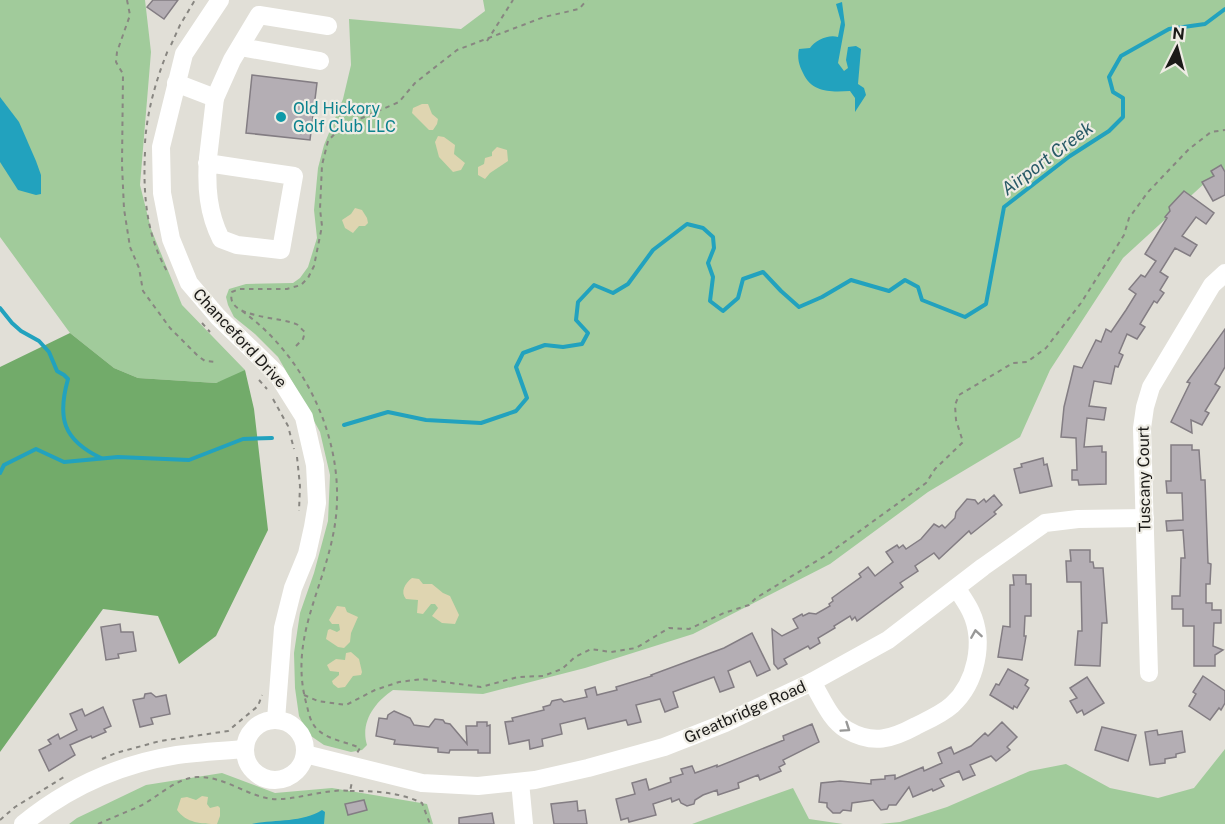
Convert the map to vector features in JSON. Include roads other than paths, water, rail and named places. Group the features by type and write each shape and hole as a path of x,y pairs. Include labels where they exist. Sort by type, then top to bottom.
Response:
{"street":[{"name":"Chanceford Drive","path":"220,0 184,54 161,147 162,193 171,239 189,283 218,317 278,374 304,417 315,465 317,503 314,527 307,554 293,588 283,628 276,720"},
{"path":"207,163 294,177 280,250 237,245 222,239 215,226 206,186 207,163 215,98 259,15 328,26"},
{"path":"240,47 320,61"},
{"path":"176,83 215,98"},
{"name":"Tuscany Court","path":"1149,673 1142,428 1144,407 1151,387 1212,285 1225,273"},
{"name":"Greatbridge Road","path":"305,754 422,783 478,786 520,782 588,768 664,747 725,723 812,682 888,640 1045,523 1078,519 1145,518"},
{"path":"812,682 831,715 845,729 865,737 893,738 950,707 969,683 975,669 977,654 972,614 957,588"},
{"path":"276,720 286,722 295,728 304,743 305,754 299,768 291,775 281,779 269,779 259,775 249,764 245,748 252,731 267,721 276,720"},
{"path":"23,824 72,790 129,766 176,756 245,748"},
{"path":"520,782 524,824"}],"water":[{"path":"842,2 845,25 838,63 844,71 848,68 846,60 848,47 856,46 861,49 858,84 864,88 866,95 855,112 855,98 850,91 829,91 817,88 807,80 798,58 799,49 810,48 822,38 838,37 841,22 836,4"},
{"path":"0,97 19,122 36,161 41,175 41,194 36,195 18,190 0,162"},
{"path":"322,810 325,812 324,824 252,824 297,819"}],"waterway":[{"name":"Airport Creek","path":"344,425 388,412 426,420 481,423 516,411 527,398 516,367 523,353 545,345 563,347 582,344 588,333 576,320 578,302 594,285 613,293 628,284 653,250 687,224 703,228 713,237 714,248 708,263 713,277 710,301 723,311 738,298 743,279 763,272 799,307 851,280 889,291 905,280 918,287 922,300 965,317 986,304 1004,207 1070,156 1109,131 1123,117 1123,98 1113,92 1109,77 1121,56 1169,29 1205,24 1225,9"},
{"path":"0,308 21,331 39,341 49,352 57,371 68,379 63,405 66,426 78,444 101,458"},
{"name":"Airport Creek","path":"0,473 4,465 36,449 64,462 118,457 189,460 243,439 272,438"}],"place":[{"name":"Old Hickory Golf Club LLC","path":"281,117"}]}
